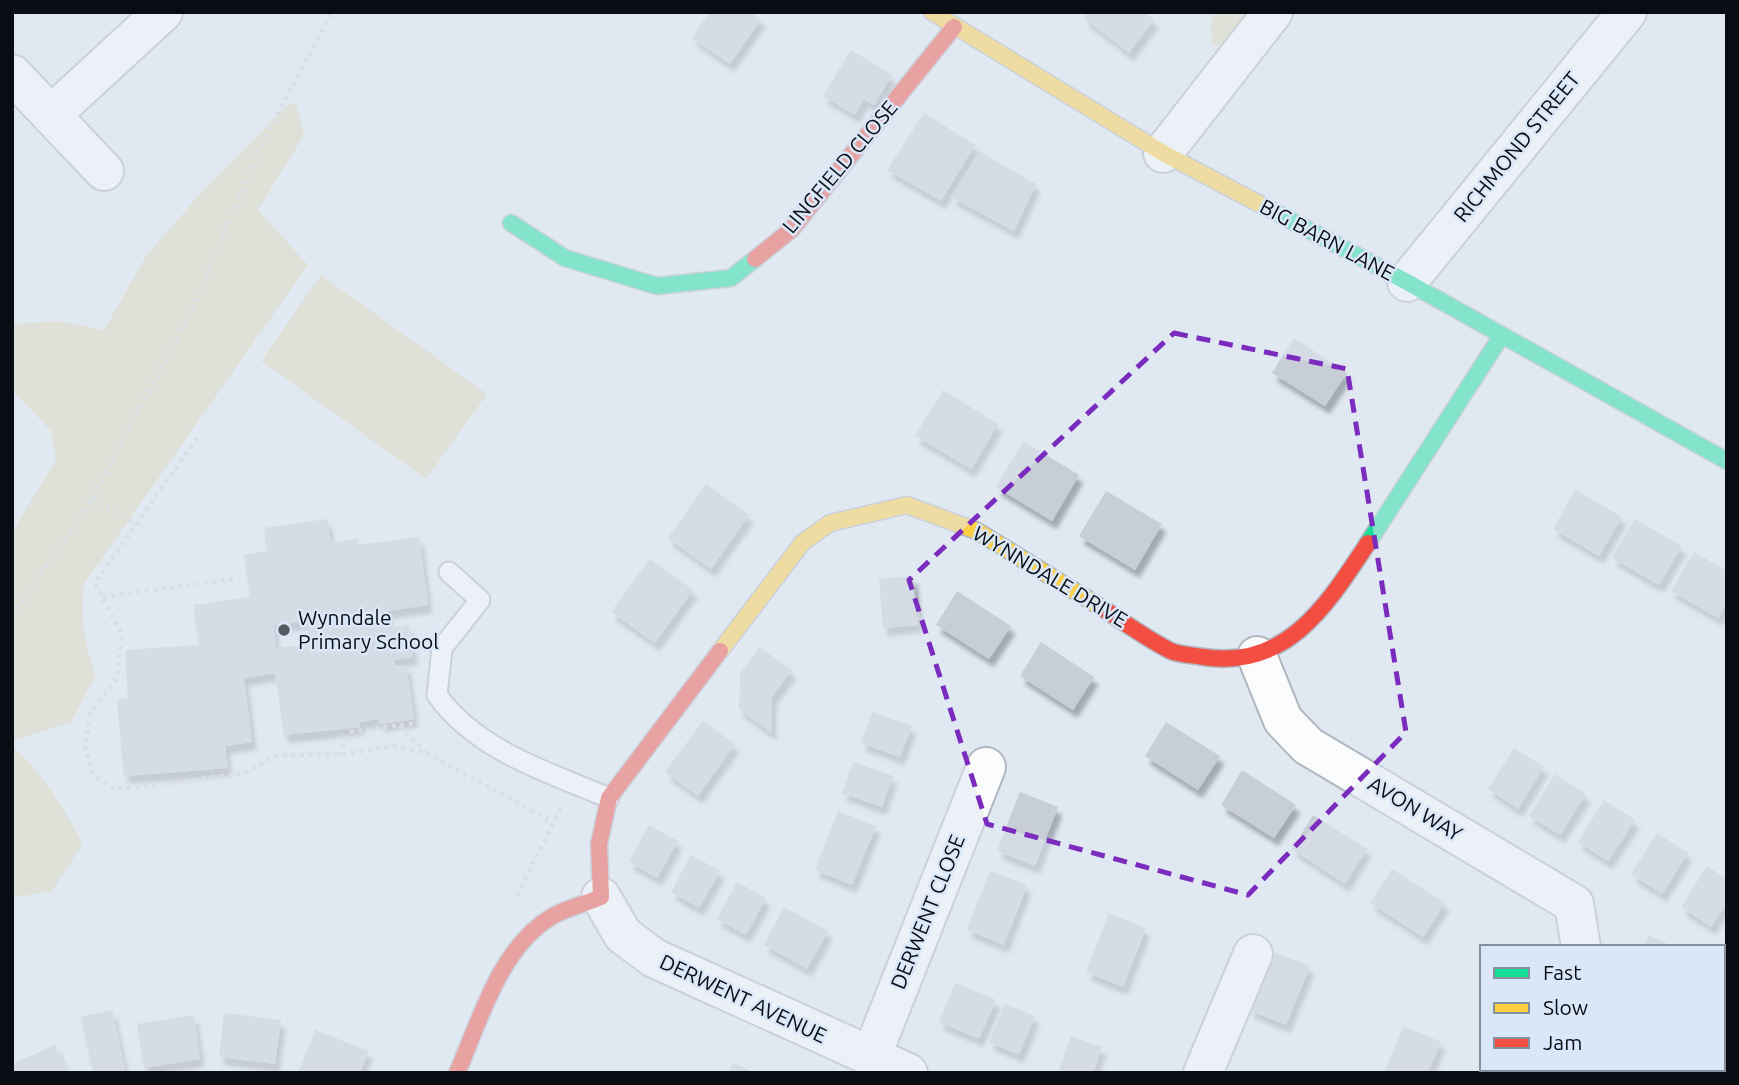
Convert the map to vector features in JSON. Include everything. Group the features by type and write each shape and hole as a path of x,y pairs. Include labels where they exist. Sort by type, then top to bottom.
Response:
{"street":[{"path":"51,115 163,12"},
{"name":"BIG BARN LANE","path":"932,12 1163,153 1407,282 1727,461"},
{"path":"1163,153 1273,12"},
{"name":"RICHMOND STREET","path":"1407,282 1627,12"},
{"name":"LINGFIELD CLOSE","path":"511,223 565,258 657,286 731,278 791,230 954,27"},
{"path":"12,74 104,171"},
{"name":"WYNNDALE DRIVE","path":"601,897 599,844 609,798 803,542 830,523 907,505 977,531 1173,652 1217,659 1257,656 1304,629 1334,595 1502,335"},
{"name":"AVON WAY","path":"1257,656 1283,720 1308,746 1574,904 1581,945"},
{"name":"DERWENT CLOSE","path":"871,1057 985,767"},
{"path":"457,1073 503,970 516,950 549,918 601,897"},
{"name":"DERWENT AVENUE","path":"601,897 623,935 654,958 908,1073"},
{"path":"1203,1073 1253,954"}],"lane":[{"path":"449,572 480,600 442,648 437,695 453,718 493,747 609,798"}],"path":[{"path":"12,617 92,499 196,302 263,141 332,12"},
{"path":"197,438 95,583 122,635 117,678 90,714 85,747 93,775 114,789 159,785 243,773 278,755 339,755 393,746 425,752 552,822"},
{"path":"92,499 137,524"},
{"path":"103,597 239,578"},
{"path":"339,755 350,732 453,718"},
{"path":"400,725 425,752"},
{"path":"512,905 573,783"}],"highlighted area":[{"path":"1174,333 1347,369 1406,732 1248,895 987,824 909,580"}],"shaded area":[{"path":"1218,12 1254,12 1223,45 1212,46 1211,19"},
{"path":"289,104 297,105 304,135 258,210 308,265 84,584 84,630 96,675 71,722 12,741 12,532 56,460 51,431 12,390 12,328 15,324 59,321 104,330 146,256 200,194"},
{"path":"321,275 487,394 426,479 261,361"},
{"path":"12,745 52,792 82,845 52,891 12,898"}],"building":[{"path":"709,12 750,12 761,19 730,64 692,38"},
{"path":"1088,12 1145,12 1154,20 1129,53 1084,18"},
{"path":"851,50 892,75 874,105 864,99 855,115 823,96"},
{"path":"924,113 975,145 941,201 887,170"},
{"path":"980,152 1036,184 1014,231 951,197"},
{"path":"1294,338 1347,373 1325,406 1272,373"},
{"path":"943,390 998,424 971,469 915,436"},
{"path":"1023,441 1079,475 1052,521 996,487"},
{"path":"706,484 749,515 711,569 668,538"},
{"path":"1575,490 1622,517 1599,556 1553,529"},
{"path":"1106,491 1162,524 1135,570 1079,536"},
{"path":"327,519 331,543 358,538 359,545 419,537 428,605 387,611 389,628 409,625 413,657 394,660 395,666 406,665 414,719 380,724 379,719 359,722 360,727 284,735 275,673 244,678 252,742 225,746 228,768 124,776 117,700 128,698 125,650 199,645 193,605 250,597 244,555 267,551 264,528","holes":["307,621 310,644 276,648 274,625"]},
{"path":"1635,519 1682,546 1659,585 1612,558"},
{"path":"1694,552 1727,571 1727,603 1718,618 1671,591"},
{"path":"650,559 693,590 655,643 611,612"},
{"path":"913,576 918,625 883,628 879,579"},
{"path":"957,591 1011,626 989,659 936,625"},
{"path":"1041,642 1094,677 1073,710 1020,676"},
{"path":"759,647 792,670 772,697 772,733 739,709 740,674"},
{"path":"872,712 912,726 900,757 861,743"},
{"path":"703,721 735,744 698,796 665,772"},
{"path":"1166,722 1220,756 1198,790 1145,756"},
{"path":"1514,748 1544,767 1518,809 1488,789"},
{"path":"853,762 893,776 882,807 842,793"},
{"path":"1242,770 1296,805 1274,838 1221,805"},
{"path":"1555,774 1586,794 1560,835 1529,816"},
{"path":"1020,792 1058,807 1035,866 997,851"},
{"path":"1604,800 1635,820 1608,861 1578,842"},
{"path":"838,811 876,826 852,885 815,870"},
{"path":"1313,815 1367,849 1345,884 1292,849"},
{"path":"649,825 678,841 657,878 629,862"},
{"path":"1657,833 1688,853 1662,894 1631,874"},
{"path":"691,855 720,871 699,908 671,892"},
{"path":"1707,866 1727,879 1727,903 1711,927 1681,907"},
{"path":"1392,869 1445,903 1423,937 1370,903"},
{"path":"990,871 1027,885 1004,945 967,930"},
{"path":"737,882 766,898 746,935 717,919"},
{"path":"784,907 828,931 807,969 764,945"},
{"path":"1109,913 1146,928 1123,987 1086,972"},
{"path":"1649,935 1670,945 1644,945"},
{"path":"1272,951 1310,966 1286,1025 1249,1010"},
{"path":"955,983 996,1000 979,1039 939,1022"},
{"path":"1005,1004 1035,1016 1019,1055 989,1042"},
{"path":"112,1010 125,1070 93,1073 81,1017"},
{"path":"224,1013 281,1020 275,1064 219,1057"},
{"path":"194,1015 200,1059 144,1068 137,1024"},
{"path":"1403,1026 1441,1042 1428,1073 1384,1073"},
{"path":"315,1030 368,1051 360,1073 299,1071"},
{"path":"1071,1036 1102,1047 1093,1073 1058,1073"},
{"path":"55,1045 67,1073 12,1073 12,1064"},
{"path":"733,1063 756,1073 729,1073"}],"traffic: fast":[{"path":"1273,211 1407,282 1727,461"},
{"path":"511,223 565,258 657,286 731,278 755,259"},
{"path":"1368,543 1502,335"}],"traffic: slow":[{"path":"932,12 1163,153 1273,211"},
{"path":"720,651 803,542 830,523 907,505 977,531 1102,608"}],"traffic: jam":[{"path":"755,259 791,230 954,27"},
{"path":"1102,608 1175,652 1233,658 1258,653 1281,643 1302,628 1337,589 1368,543"},
{"path":"457,1073 493,988 518,948 533,931 551,917 601,897 599,844 609,798 720,651"}],"place":[{"name":"Wynndale Primary School","path":"284,630"}]}
